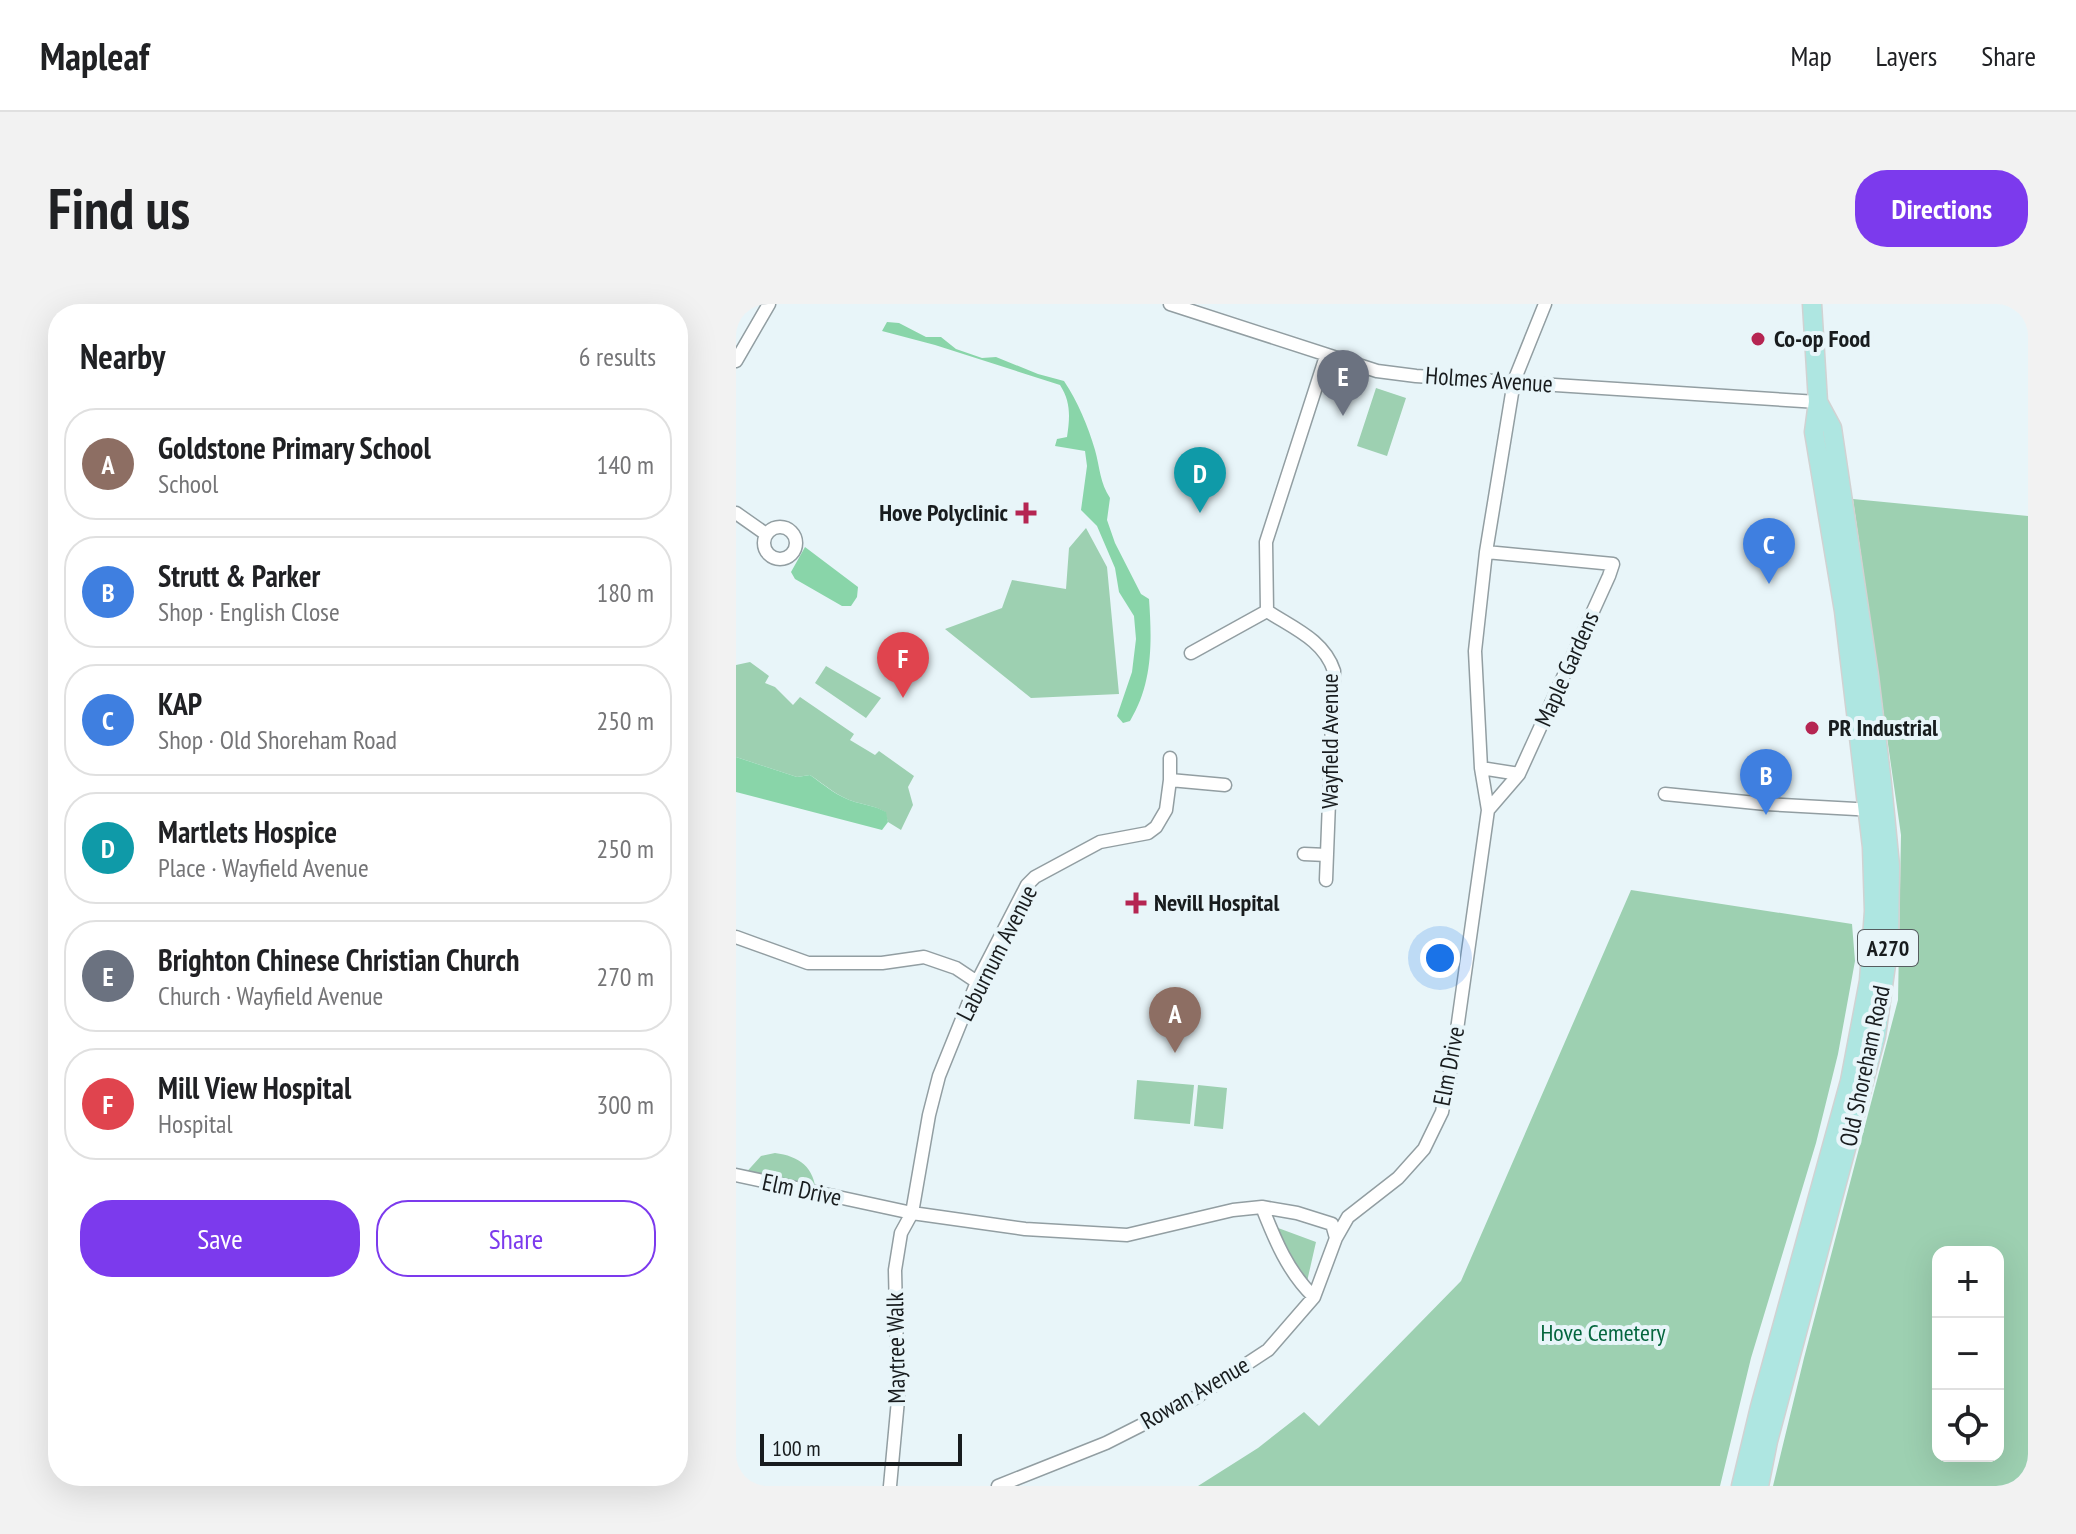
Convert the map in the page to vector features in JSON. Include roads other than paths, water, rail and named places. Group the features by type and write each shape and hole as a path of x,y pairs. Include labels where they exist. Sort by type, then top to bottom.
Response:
{"main road":[{"name":"Old Shoreham Road","path":"1759,1486 1768,1441 1876,1036 1889,943 1890,866 1876,810 1814,432 1818,402 1812,304"},
{"name":"Old Shoreham Road","path":"1741,1486 1862,1029 1874,911 1876,810"}],"street":[{"path":"736,361 769,304"},
{"name":"Holmes Avenue","path":"1170,304 1377,371 1818,402"},
{"name":"Elm Drive","path":"1336,1238 1348,1217 1398,1178 1424,1149 1442,1112 1453,1058 1488,810 1481,768 1475,651 1486,552 1514,381 1545,304"},
{"path":"1191,653 1267,611 1266,542 1326,356"},
{"path":"736,513 766,534"},
{"name":"Maple Gardens","path":"1486,552 1613,564 1519,774 1488,810"},
{"name":"Wayfield Avenue","path":"1267,611 1319,645 1334,671 1326,880"},
{"name":"Laburnum Avenue","path":"912,1213 933,1096 977,982 1027,885 1035,877 1100,842 1148,833 1156,827 1166,810 1170,758"},
{"path":"1481,768 1519,774"},
{"path":"1170,780 1225,785"},
{"path":"1665,794 1876,810"},
{"path":"1304,854 1327,855"},
{"path":"736,937 808,963 882,963 924,957 956,968 977,982"},
{"name":"Elm Drive","path":"736,1175 912,1213 1025,1229 1127,1235 1233,1210 1262,1207 1297,1213 1332,1224 1336,1238"},
{"path":"1262,1207 1297,1281 1314,1297"},
{"name":"Maytree Walk","path":"890,1486 898,1400 895,1270 901,1233 912,1213"},
{"name":"Rowan Avenue","path":"998,1486 1106,1443 1195,1398 1268,1350 1314,1297 1336,1238"}],"place":[{"name":"Co-op Food","path":"1758,339"},
{"name":"Brighton Chinese Christian Church","path":"1343,416"},
{"name":"Hove Polyclinic","path":"1026,513"},
{"name":"Martlets Hospice","path":"1200,513"},
{"name":"KAP","path":"1769,584"},
{"name":"Mill View Hospital","path":"903,698"},
{"name":"PR Industrial","path":"1812,728"},
{"name":"Strutt & Parker","path":"1766,815"},
{"name":"Nevill Hospital","path":"1136,903"},
{"name":"Goldstone Primary School","path":"1175,1053"}],"park label":[{"name":"Hove Cemetery","path":"1603,1333"}]}
